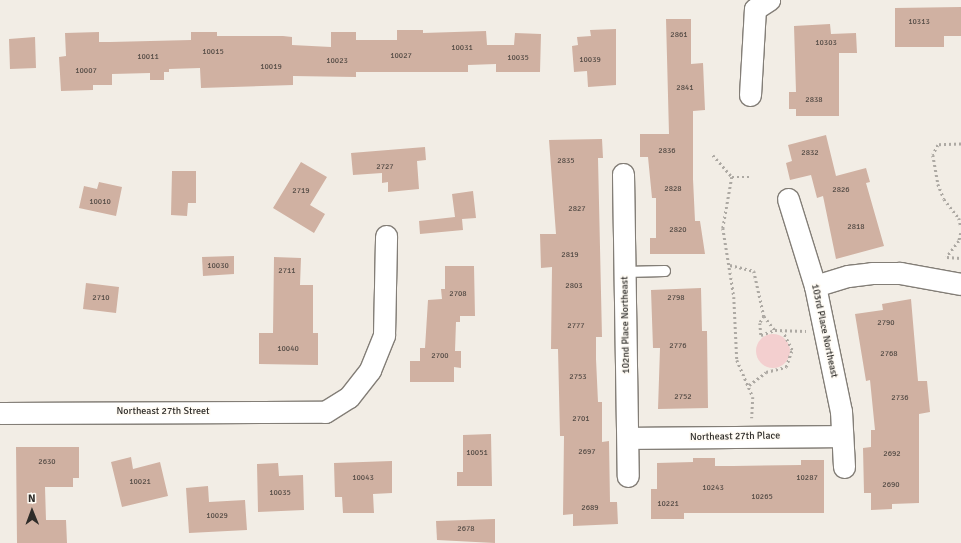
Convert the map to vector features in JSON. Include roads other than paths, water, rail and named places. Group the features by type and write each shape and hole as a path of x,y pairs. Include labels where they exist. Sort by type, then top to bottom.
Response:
{"street":[{"path":"750,95 755,9 768,0"},
{"name":"102nd Place Northeast","path":"623,174 628,476"},
{"name":"103rd Place Northeast","path":"788,199 815,286 841,411 844,467"},
{"name":"Northeast 27th Street","path":"0,413 326,412 349,397 370,370 384,335 386,236"},
{"path":"815,286 848,276 900,272 961,284"},
{"name":"Northeast 27th Place","path":"628,438 842,436"}],"lane":[{"path":"625,272 665,271"}]}
